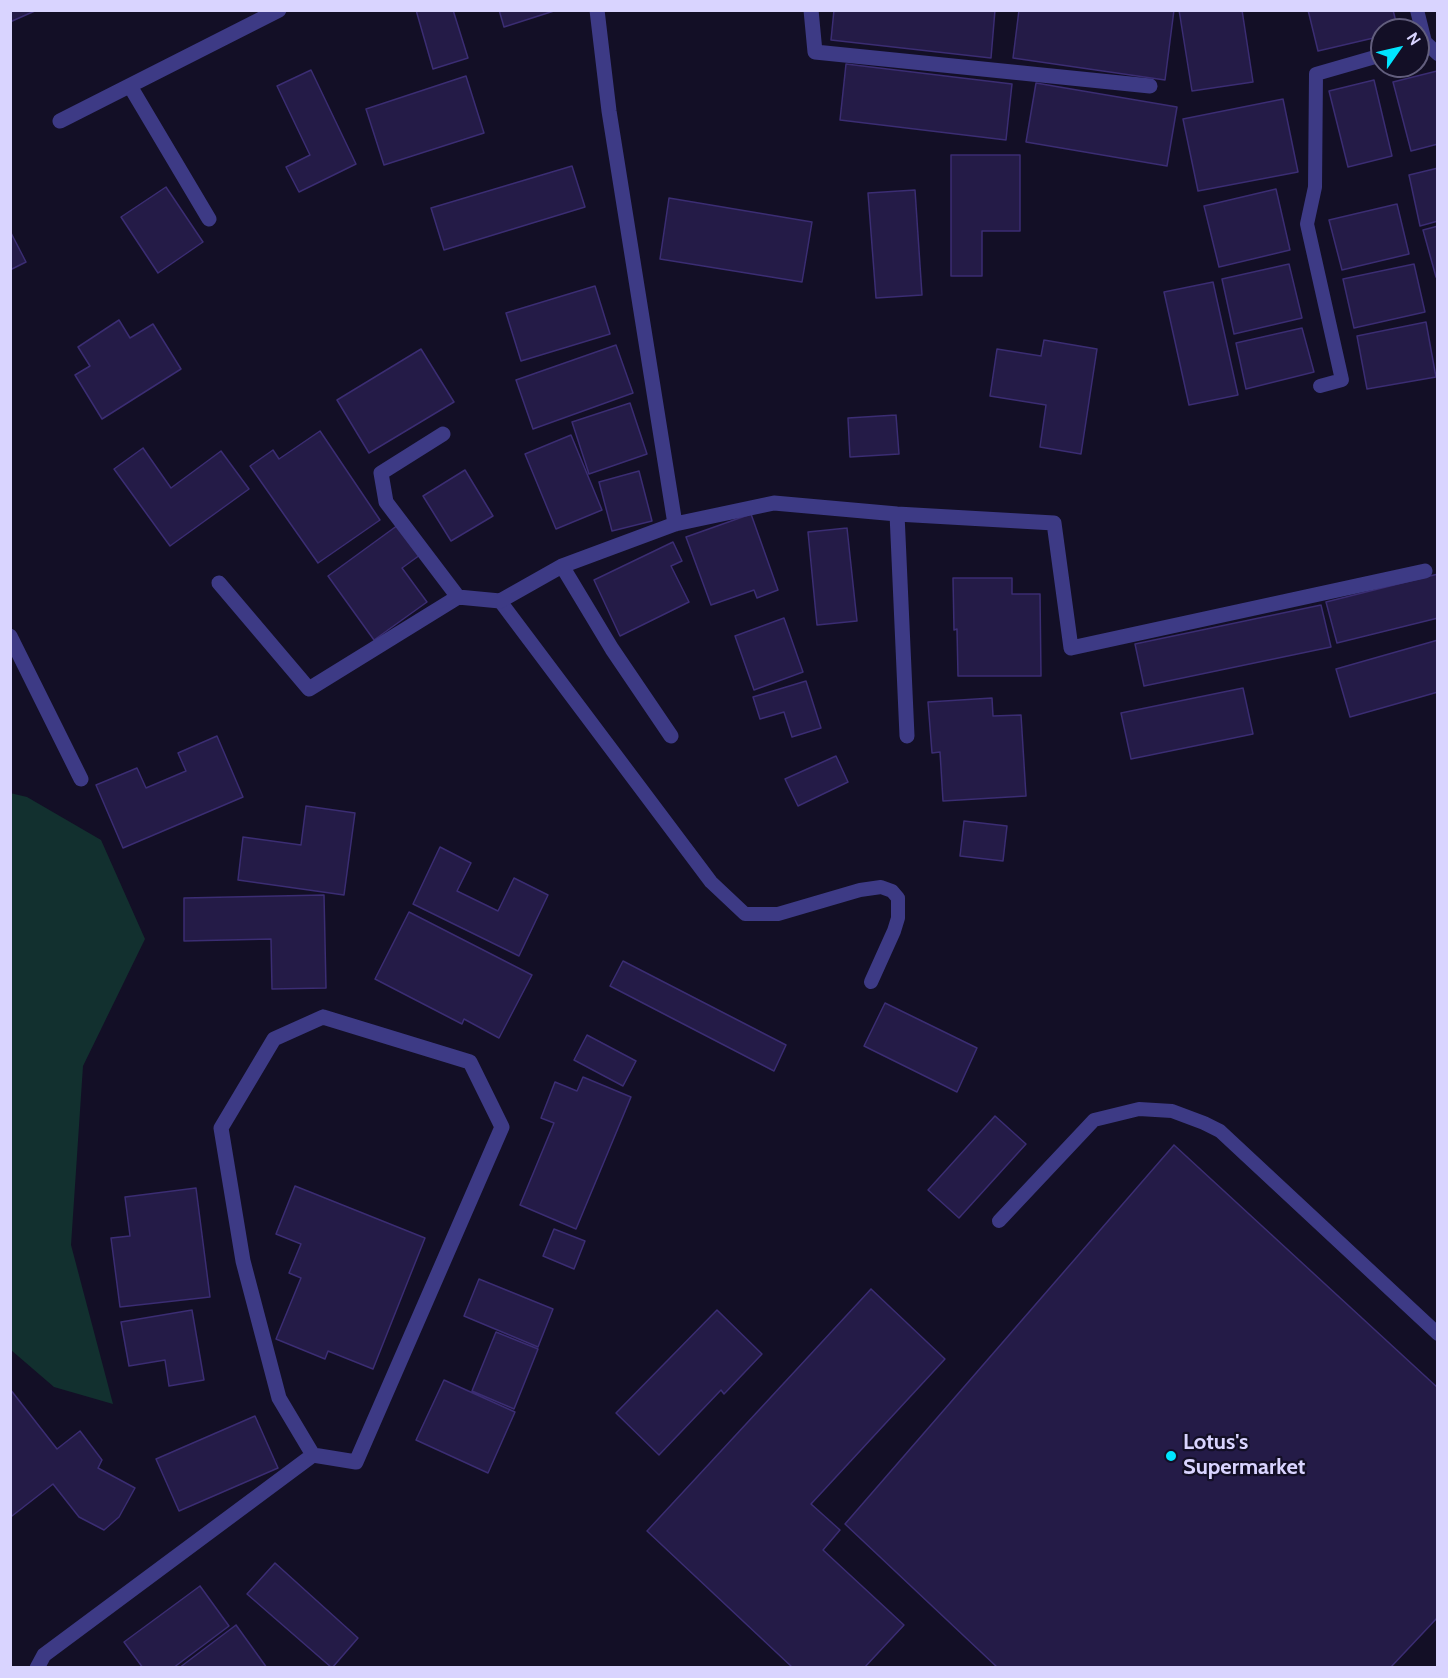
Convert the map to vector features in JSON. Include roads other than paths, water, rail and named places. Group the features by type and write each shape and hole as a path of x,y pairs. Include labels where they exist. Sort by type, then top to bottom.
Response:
{"street":[{"path":"60,121 279,10"},
{"path":"597,10 609,111 675,524"},
{"path":"811,10 815,52 1150,86"},
{"path":"130,86 209,219"},
{"path":"443,434 381,473 386,502 458,597"},
{"path":"219,583 309,689 458,597 500,601 562,566 675,524 774,502 897,514 1054,523 1071,648 1425,571"},
{"path":"897,514 907,736"},
{"path":"562,566 612,650 671,736"},
{"path":"10,636 81,779"},
{"path":"37,1668 44,1655 313,1455 356,1462 502,1127 470,1062 323,1017 274,1039 221,1128 243,1261 279,1398 313,1455"}],"lane":[{"path":"1320,386 1342,380 1307,224 1315,186 1316,74 1370,58"},
{"path":"500,601 711,882 745,914 778,914 860,890 881,887 892,891 898,898 898,918 871,982"},
{"path":"999,1221 1094,1120 1139,1109 1172,1111 1220,1131 1437,1334"}],"place":[{"name":"Lotus's Supermarket","path":"1171,1456"}]}
